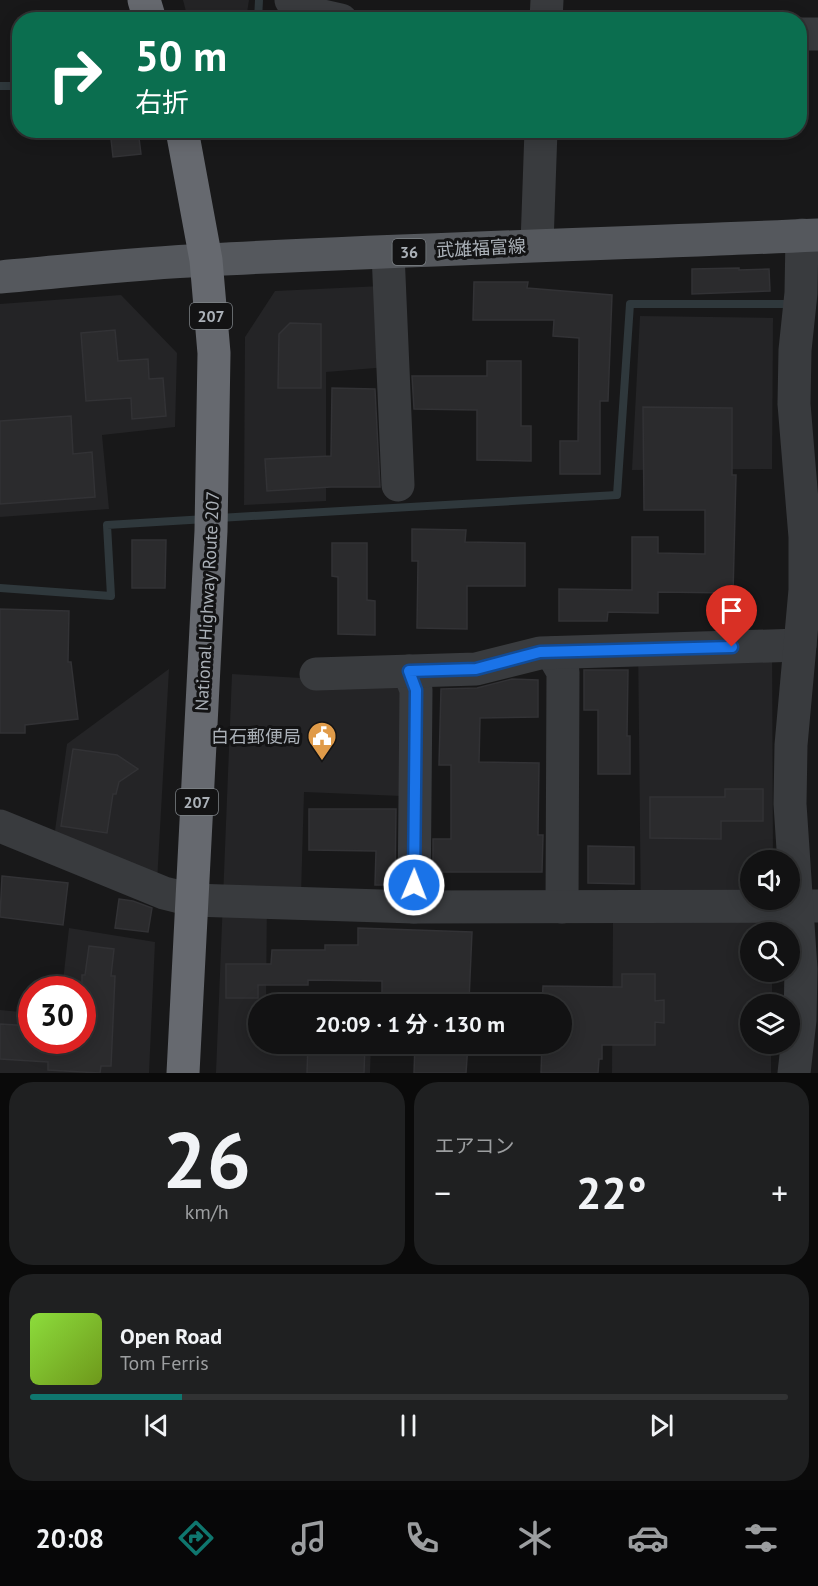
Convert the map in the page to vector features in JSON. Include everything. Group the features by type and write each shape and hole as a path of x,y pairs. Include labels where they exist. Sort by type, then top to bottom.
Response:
{"highway":[{"name":"National Highway Route 207","path":"183,138 206,260 214,353 211,518 183,1073"}],"main road":[{"name":"武雄福富線","path":"0,277 206,260 537,244 810,235"}],"street":[{"path":"291,0 308,12"},
{"path":"537,244 541,138"},
{"path":"794,1073 808,906 790,804 791,745 805,590 805,537 794,404 795,350 810,235"},
{"path":"388,253 398,485"},
{"path":"316,674 476,669 540,652 800,645"},
{"path":"552,652 563,672 562,907"},
{"path":"409,671 416,690 414,907"},
{"path":"0,826 164,893 192,900 414,907 808,906"}],"shaded area":[{"path":"183,0 249,0 247,12 186,12"},
{"path":"382,286 388,367 326,372 326,501 244,505 245,337 275,291"},
{"path":"121,295 177,353 175,427 102,435 109,509 0,517 0,304"},
{"path":"640,316 773,318 772,469 632,470"},
{"path":"772,633 773,850 740,850 740,910 773,910 773,922 740,922 740,982 772,982 772,994 740,994 740,1054 771,1054 771,1073 612,1073 613,920 641,922 638,639"},
{"path":"169,669 157,882 54,838 67,744"},
{"path":"232,674 405,684 402,796 304,792 301,895 267,895 266,994 248,994 248,1054 371,1054 370,1073 216,1073"},
{"path":"69,928 155,942 149,1073 0,1073 0,1010 18,1012 18,1054 96,1054 96,976 64,976"}],"building":[{"path":"111,138 139,138 141,154 113,157"},
{"path":"739,268 739,270 769,269 770,291 692,294 692,269"},
{"path":"474,282 528,282 527,288 612,295 608,401 600,401 600,474 560,474 560,441 578,441 579,338 553,336 554,320 473,320"},
{"path":"290,323 321,324 321,388 278,388 279,334"},
{"path":"115,330 118,361 148,359 149,379 163,378 166,416 132,419 131,398 86,401 81,333"},
{"path":"487,361 521,361 521,426 531,426 531,461 477,460 477,410 414,409 412,376 487,376"},
{"path":"332,388 375,389 380,487 267,491 265,459 331,456"},
{"path":"643,407 732,408 732,475 736,475 733,593 658,592 658,613 608,612 607,621 559,621 559,589 632,590 632,537 658,537 658,553 705,554 705,510 644,510"},
{"path":"71,416 73,454 92,452 95,497 0,504 0,421"},
{"path":"412,529 466,530 465,542 525,543 525,586 467,586 467,629 417,628 418,561 412,561"},
{"path":"132,540 166,540 165,588 132,588"},
{"path":"332,543 367,543 367,600 375,601 375,635 338,634 338,577 332,576"},
{"path":"0,609 69,611 68,662 71,662 78,719 25,725 25,733 0,733"},
{"path":"584,670 628,670 627,736 630,736 630,774 598,774 598,710 584,710"},
{"path":"512,679 538,680 538,717 480,718 479,762 539,763 538,835 543,835 542,872 433,872 433,839 451,839 451,765 439,765 441,689 477,688"},
{"path":"73,749 117,755 138,769 119,782 116,794 113,794 107,833 61,826"},
{"path":"725,789 763,789 763,821 721,821 721,839 650,838 650,797 725,797"},
{"path":"309,809 396,809 395,885 375,885 376,851 309,850"},
{"path":"588,846 634,847 634,884 588,883"},
{"path":"2,876 68,883 63,925 0,917"},
{"path":"119,899 152,908 148,932 115,928"},
{"path":"358,928 472,932 469,994 382,994 382,981 308,980 308,985 258,985 258,994 248,994 248,998 226,998 226,964 271,964 272,950 325,950 325,945 358,945"},
{"path":"89,946 114,949 111,976 115,976 111,1066 101,1066 100,1073 48,1070 48,1062 0,1059 0,1024 18,1025 18,1054 96,1054 96,976 82,976 85,975"},
{"path":"622,974 655,974 655,1001 664,1000 664,1023 655,1022 655,1045 602,1045 602,1059 599,1059 598,1073 541,1073 542,1054 572,1054 572,994 543,994 543,986 622,987"},
{"path":"308,1054 365,1054 364,1073 307,1073"},
{"path":"415,1054 467,1054 466,1073 414,1073"}],"waterway":[{"path":"258,12 259,0"},
{"path":"0,86 12,86"},
{"path":"219,518 617,495 630,304 794,304"},
{"path":"0,588 111,596 107,525 206,519"}],"place":[{"name":"白石郵便局","path":"322,762"}],"route":[{"path":"414,885 416,690 409,671 476,669 540,652 732,647"}]}
